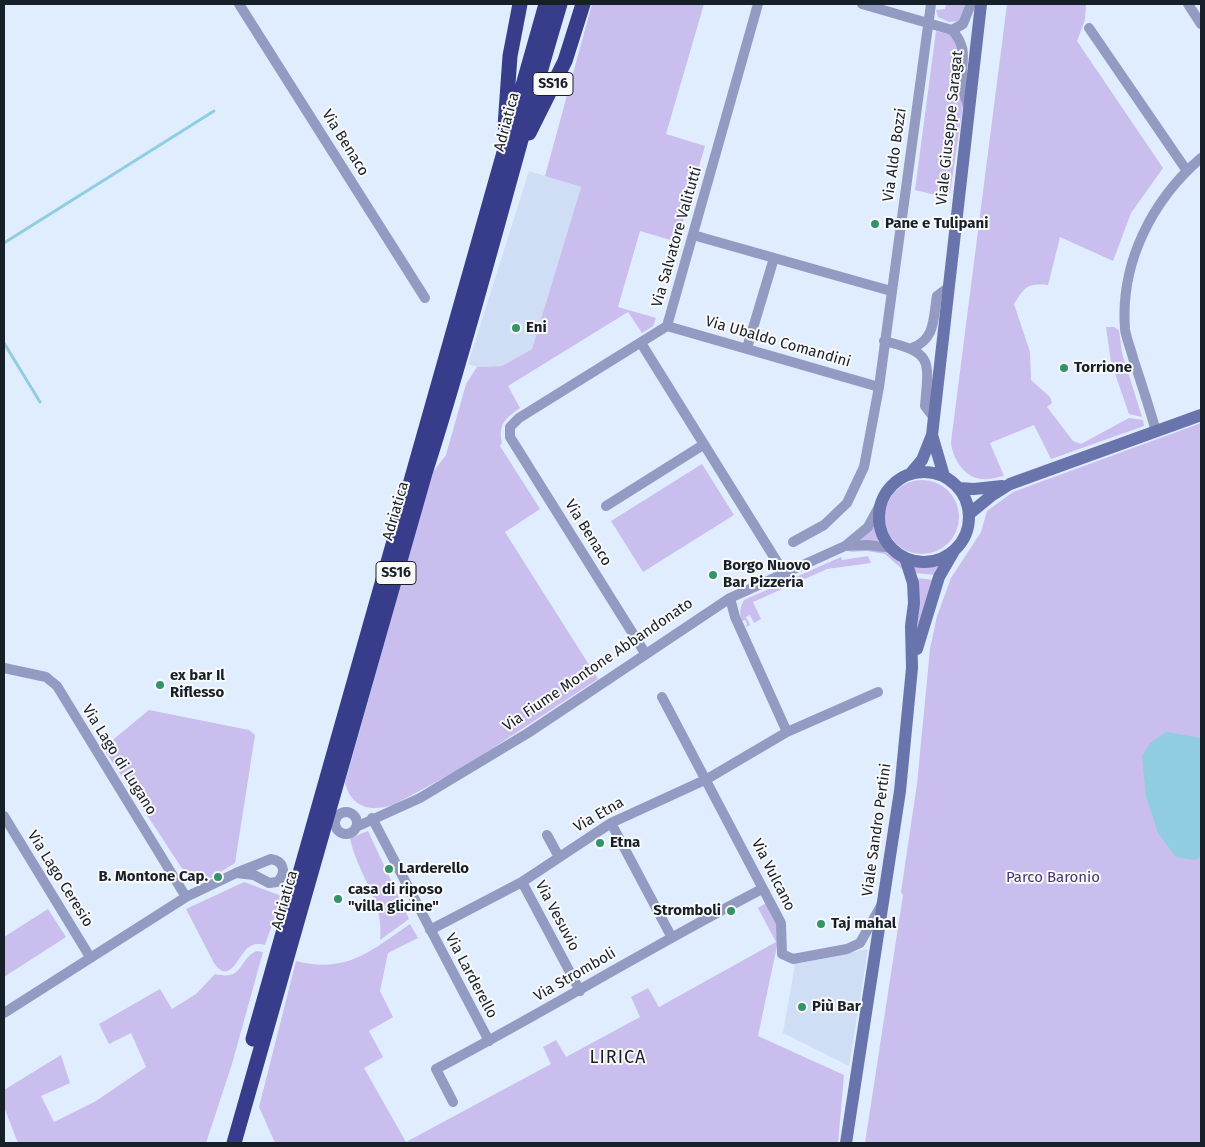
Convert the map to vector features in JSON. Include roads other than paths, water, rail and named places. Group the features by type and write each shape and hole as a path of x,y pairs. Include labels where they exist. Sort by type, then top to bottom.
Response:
{"highway":[{"name":"SS16","path":"509,159 510,56 520,4"},
{"name":"Adriatica","path":"234,1143 425,473 454,384 546,4"},
{"name":"Adriatica","path":"224,1143 317,807 509,159 560,4"},
{"name":"SS16","path":"509,159 565,61 583,4"}],"main road":[{"name":"Viale Giuseppe Saragat","path":"911,473 922,460 932,435 968,105 981,4"},
{"path":"959,488 974,489 1010,484 1201,415"},
{"name":"Viale Giuseppe Saragat","path":"932,435 944,476"},
{"path":"927,472 944,476 959,488 966,500 969,514 966,533 955,549 944,557 918,562 905,558 891,548 880,528 880,505 891,485 911,473 927,472"},
{"path":"969,514 991,496 1010,484"},
{"name":"Viale Sandro Pertini","path":"912,668 925,616 937,584 955,549"},
{"name":"Viale Sandro Pertini","path":"846,1143 858,1053 885,900 900,791 912,668 913,583 905,558"}],"street":[{"name":"Via Benaco","path":"239,4 425,298"},
{"name":"Via Salvatore Valitutti","path":"510,427 519,418 668,326 758,4"},
{"path":"862,4 952,30 961,40 964,49 962,88 968,105"},
{"name":"Via Aldo Bozzi","path":"793,542 824,525 847,503 864,467 879,387 931,4"},
{"path":"952,30 963,24 971,4"},
{"path":"1188,4 1201,24"},
{"path":"1088,28 1187,171"},
{"path":"1156,431 1125,330 1126,288 1142,235 1161,200 1201,158"},
{"path":"693,235 891,291"},
{"path":"747,348 774,258"},
{"path":"912,348 922,344 930,336 937,296 949,287"},
{"name":"Via Ubaldo Comandini","path":"668,326 879,387"},
{"path":"884,341 912,348 923,356 928,367 925,406 934,418"},
{"path":"641,343 784,572"},
{"name":"Via Benaco","path":"510,427 510,437 645,653"},
{"path":"606,506 704,445"},
{"name":"Via Fiume Montone Abbandonato","path":"353,814 343,812 337,817 335,824 339,831 345,834 352,832 356,827 372,818 420,798 528,733 645,653 730,598 845,546 868,528 880,505"},
{"name":"Via Fiume Montone Abbandonato","path":"845,546 868,545 891,548"},
{"path":"730,598 735,618 787,732"},
{"name":"Via Lago di Lugano","path":"4,668 46,676 57,686 186,897"},
{"name":"Via Etna","path":"430,930 522,882 611,823 707,779 787,732 878,692"},
{"name":"Via Vulcano","path":"662,697 707,779 781,923 782,954 793,959 847,949 860,943 885,900"},
{"path":"353,814 372,818"},
{"path":"353,814 357,820 356,827"},
{"name":"Via Lago Ceresio","path":"4,816 90,957"},
{"name":"Via Larderello","path":"372,818 489,1041"},
{"path":"611,823 671,936"},
{"path":"547,835 559,857"},
{"path":"4,1013 186,897 236,873"},
{"name":"Via Vesuvio","path":"522,882 580,991"},
{"name":"Via Stromboli","path":"453,1102 436,1069 580,991 671,936 762,889"}],"water":[{"path":"1166,732 1201,738 1201,856 1195,860 1176,857 1158,833 1146,796 1142,756 1150,743"}],"waterway":[{"path":"4,243 214,111"},
{"path":"4,343 40,402"}],"place":[{"name":"Pane e Tulipani","path":"875,224"},
{"name":"Eni","path":"516,328"},
{"name":"Torrione","path":"1064,368"},
{"name":"Borgo Nuovo Bar Pizzeria","path":"713,575"},
{"name":"ex bar Il Riflesso","path":"160,685"},
{"name":"Etna","path":"600,843"},
{"name":"Larderello","path":"389,869"},
{"name":"B. Montone Cap.","path":"218,877"},
{"name":"casa di riposo \"villa glicine\"","path":"338,899"},
{"name":"Stromboli","path":"731,911"},
{"name":"Taj mahal","path":"821,924"},
{"name":"Più Bar","path":"802,1007"}],"district":[{"name":"LIRICA","path":"618,1058"}],"park label":[{"name":"Parco Baronio","path":"1053,878"}]}
